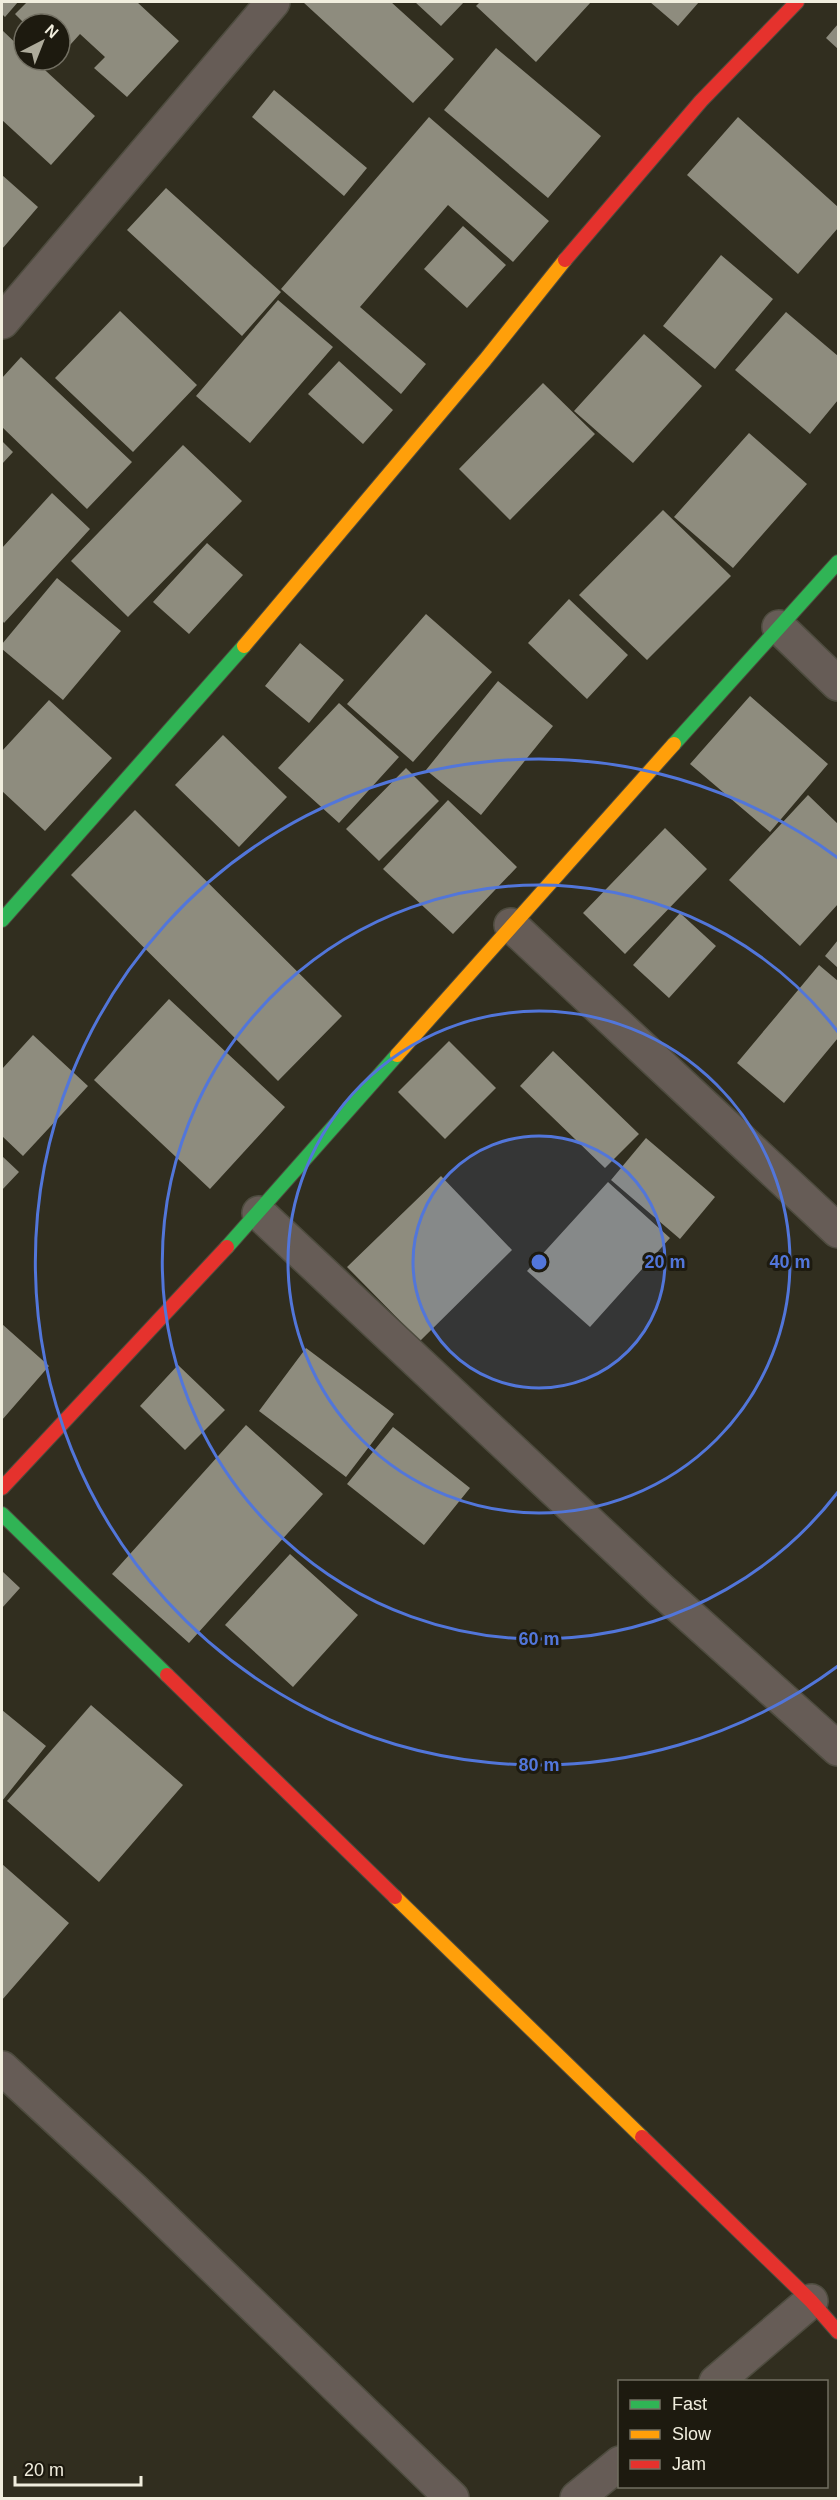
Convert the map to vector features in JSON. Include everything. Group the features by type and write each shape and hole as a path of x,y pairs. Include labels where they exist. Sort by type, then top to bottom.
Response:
{"street":[{"path":"2,322 273,2"},
{"path":"2,920 194,705 485,360 587,233 701,101 797,2"},
{"path":"2,1488 259,1213 511,925 838,562"},
{"path":"779,627 838,684"},
{"path":"511,925 838,1231"},
{"path":"259,1213 660,1589 838,1749"},
{"path":"2,1514 811,2301 838,2332"},
{"path":"2,2068 133,2189 452,2499"},
{"path":"718,2380 811,2301"},
{"path":"577,2499 618,2465"}],"building":[{"path":"2,2 18,2 5,17 2,14"},
{"path":"27,2 137,2 179,41 127,97 94,68 105,57 80,34 72,43 72,12 17,12"},
{"path":"303,2 391,2 454,59 413,103"},
{"path":"415,2 464,2 441,26"},
{"path":"480,2 591,2 536,62 476,6"},
{"path":"650,2 699,2 678,26"},
{"path":"838,24 838,49 826,38"},
{"path":"2,30 12,40 12,72 47,72 95,116 51,165 2,120"},
{"path":"496,48 601,136 548,198 444,110"},
{"path":"274,90 367,168 344,196 252,117"},
{"path":"429,117 549,221 513,262 448,205 360,307 426,364 401,394 281,289"},
{"path":"738,117 838,207 838,228 798,274 687,175"},
{"path":"2,175 38,207 2,249"},
{"path":"166,188 281,292 242,336 127,230"},
{"path":"463,226 506,265 467,308 424,269"},
{"path":"721,255 773,299 715,369 663,326"},
{"path":"278,300 333,347 250,443 196,396"},
{"path":"120,311 197,385 133,452 55,378"},
{"path":"786,312 838,356 838,400 810,434 735,370"},
{"path":"644,334 702,386 633,463 574,411"},
{"path":"21,357 132,462 87,509 2,427 2,378"},
{"path":"339,361 393,410 363,444 308,394"},
{"path":"543,383 595,434 510,520 459,469"},
{"path":"749,433 807,484 733,568 674,517"},
{"path":"2,441 13,452 2,464"},
{"path":"183,445 242,501 128,617 71,561"},
{"path":"52,493 90,529 4,623 2,620 2,548"},
{"path":"663,510 731,576 647,660 579,595"},
{"path":"207,543 243,575 189,634 153,602"},
{"path":"57,578 121,631 63,700 2,649 2,644"},
{"path":"569,599 628,655 587,699 528,643"},
{"path":"426,614 492,672 413,762 347,704"},
{"path":"300,643 344,680 309,723 265,686"},
{"path":"498,681 553,726 481,815 426,770"},
{"path":"750,696 828,764 770,832 690,764"},
{"path":"49,700 112,758 45,831 2,791 2,751"},
{"path":"339,703 399,757 339,823 278,768"},
{"path":"223,735 287,797 239,847 175,785"},
{"path":"406,768 439,801 379,861 346,829"},
{"path":"808,795 838,824 838,904 800,946 729,880"},
{"path":"448,800 517,867 453,934 383,869"},
{"path":"135,810 342,1016 278,1081 71,875"},
{"path":"665,828 707,869 625,954 583,913"},
{"path":"680,913 716,946 669,998 633,965"},
{"path":"838,940 838,968 825,956"},
{"path":"819,965 838,981 838,1038 784,1103 737,1063"},
{"path":"169,999 285,1107 210,1189 94,1080"},
{"path":"33,1035 88,1086 23,1156 2,1136 2,1069"},
{"path":"449,1041 496,1088 445,1139 398,1092"},
{"path":"553,1051 639,1134 605,1168 520,1086"},
{"path":"646,1138 715,1197 680,1239 611,1180"},
{"path":"2,1156 19,1172 2,1190"},
{"path":"441,1176 512,1250 420,1341 347,1267"},
{"path":"608,1182 670,1238 590,1327 527,1271"},
{"path":"2,1324 49,1366 2,1420"},
{"path":"306,1348 394,1414 346,1477 259,1411"},
{"path":"178,1365 225,1410 185,1450 140,1406"},
{"path":"246,1425 323,1494 189,1643 112,1574"},
{"path":"393,1427 470,1488 424,1545 347,1484"},
{"path":"290,1554 358,1615 293,1687 225,1625"},
{"path":"2,1571 20,1588 2,1608"},
{"path":"91,1705 183,1785 99,1882 7,1801"},
{"path":"2,1710 46,1746 2,1801"},
{"path":"2,1864 69,1923 2,2000"}],"traffic: fast":[{"path":"674,744 838,562"},
{"path":"2,920 244,646"},
{"path":"227,1247 397,1055"},
{"path":"2,1514 167,1675"}],"traffic: slow":[{"path":"244,646 485,360 565,260"},
{"path":"397,1055 674,744"},
{"path":"395,1897 642,2137"}],"traffic: jam":[{"path":"565,260 701,101 797,2"},
{"path":"2,1488 227,1247"},
{"path":"167,1675 395,1897"},
{"path":"642,2137 811,2301 838,2332"}]}
